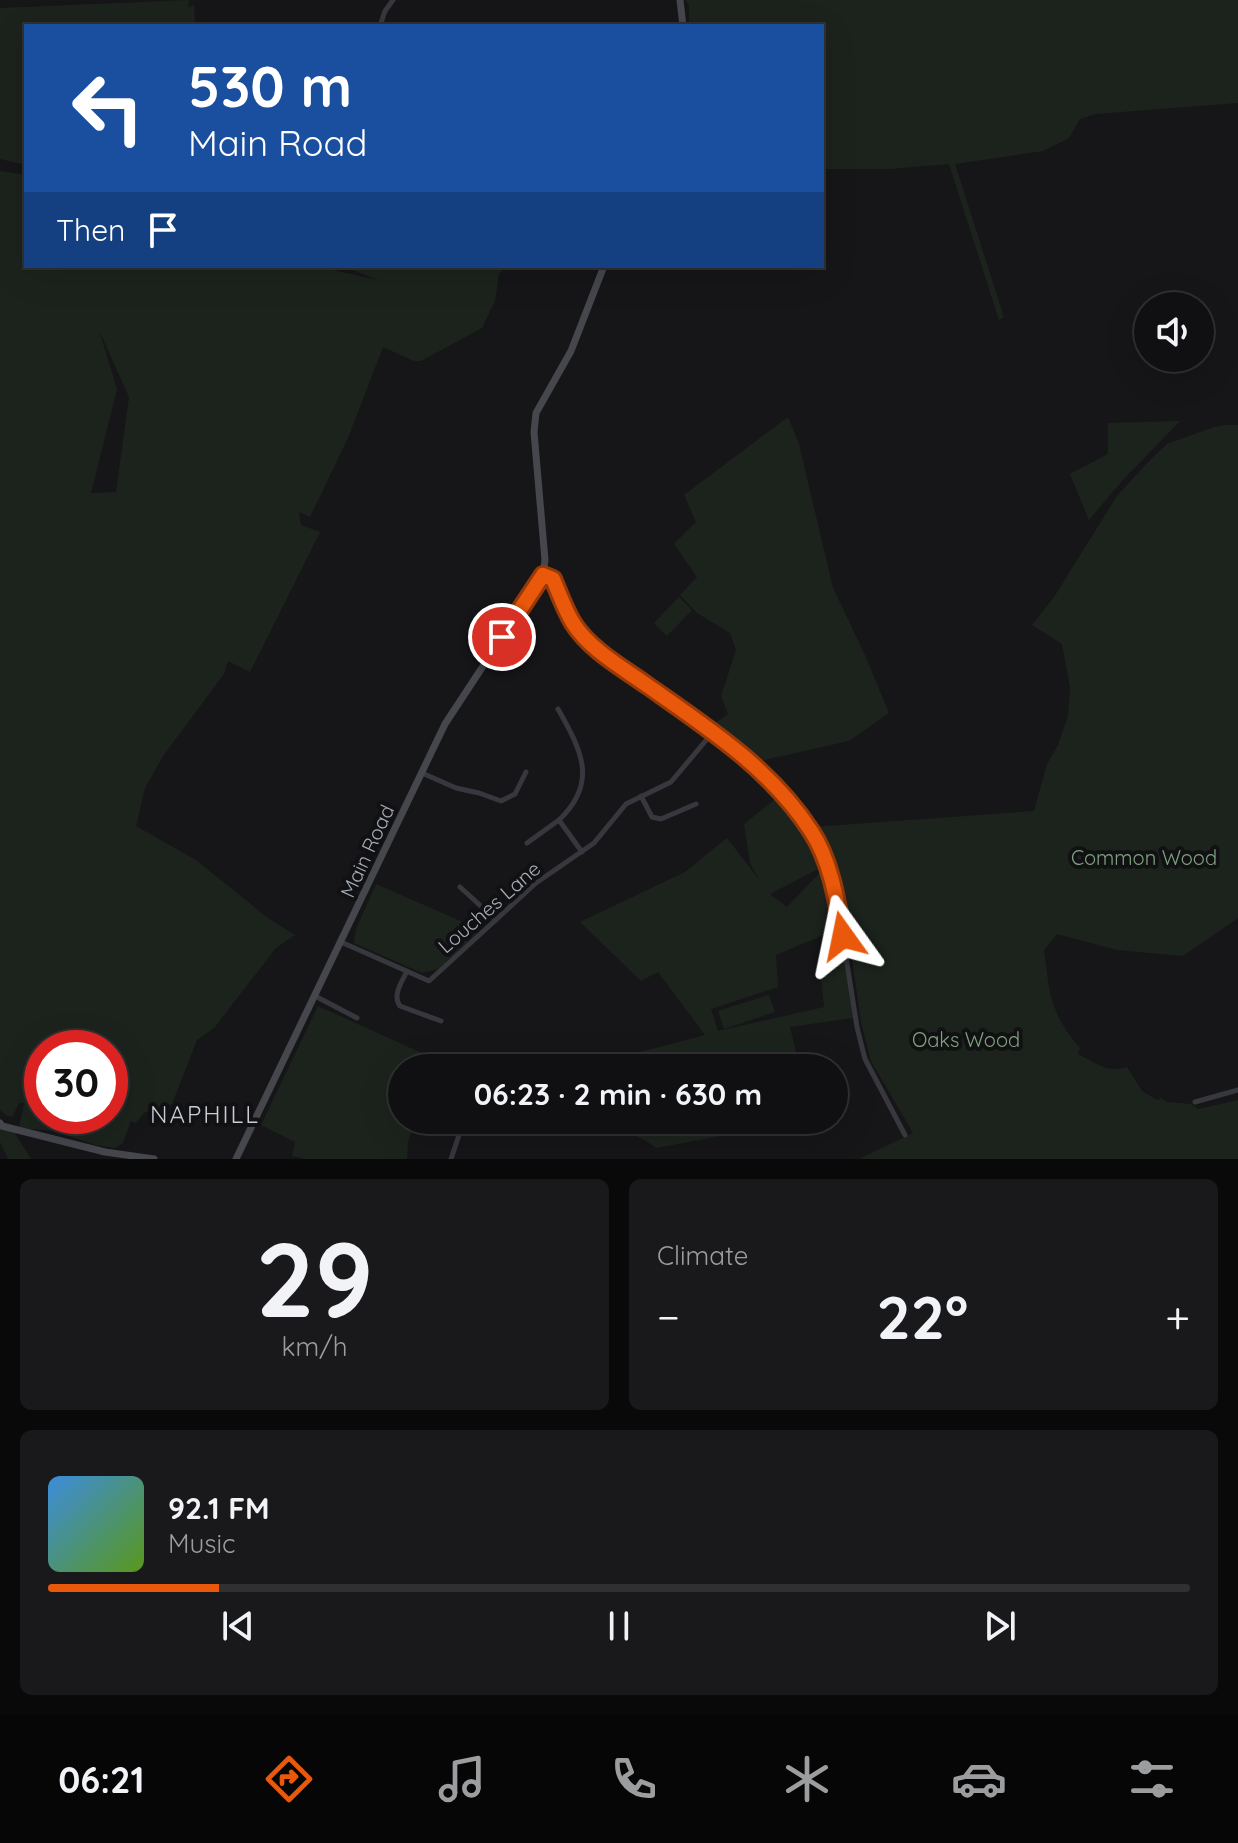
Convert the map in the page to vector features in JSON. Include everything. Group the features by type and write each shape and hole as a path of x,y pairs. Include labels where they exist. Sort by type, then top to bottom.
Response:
{"street":[{"path":"381,23 393,0"},
{"path":"680,0 683,24"},
{"path":"603,268 571,351 536,413 535,452 544,571 553,579 573,624 594,646 752,762 812,832 831,879 839,913 865,1059 905,1135"},
{"name":"Main Road","path":"236,1159 460,700 544,571"},
{"path":"527,843 575,805 582,787 578,745 558,709"},
{"name":"Louches Lane","path":"341,942 429,981 536,883 594,843 626,804 671,782 713,732"},
{"path":"422,773 456,788 501,801 509,799 526,772"},
{"path":"641,796 652,817 661,819 696,804"},
{"path":"559,820 582,852"},
{"path":"460,887 496,920"},
{"path":"407,971 396,996 397,1002 400,1006 441,1021"},
{"path":"315,996 357,1018"},
{"path":"1195,1102 1238,1090"},
{"path":"0,1123 105,1152 154,1159"},
{"path":"451,1159 459,1134"}],"green space":[{"path":"189,0 188,8 194,4 195,24 24,24 24,165 0,159 0,8"},
{"path":"686,0 1238,0 1238,103 1096,114 1080,119 1069,138 1043,151 955,164 1004,317 999,320 949,164 890,169 824,169 824,24 689,24"},
{"path":"0,171 24,175 24,268 324,268 378,280 347,268 504,268 499,274 495,301 482,328 421,361 414,361 383,347 348,438 310,517 299,512 301,525 320,532 250,672 228,661 224,674 163,756 145,788 136,826 196,860 268,918 295,935 276,948 214,1028 197,1040 172,1104 144,1113 136,1123 131,1121 128,1129 128,1030 24,1030 24,1103 19,1103 13,1116 7,1116 0,1110","holes":["99,330 129,397 116,492 91,493 117,389"]},
{"path":"788,417 799,444 833,588 889,713 849,741 755,762 713,729 713,725 728,714 721,696 736,650 730,633 697,613 680,595 697,577 674,544 696,522 684,495"},
{"path":"1180,421 1089,520 1070,474 1108,454 1108,423"},
{"path":"1227,425 1238,425 1238,918 1183,956 1117,950 1057,934 1044,950 1053,1003 1070,1036 1080,1048 1078,1054 1107,1068 1127,1067 1142,1091 1157,1100 1162,1098 1166,1102 1191,1104 1198,1109 1238,1100 1238,1159 859,1159 913,1133 871,1061 861,1022 848,930 829,861 812,827 1034,811 1047,764 1058,745 1068,716 1070,688 1062,644 1032,625 1054,597 1117,496 1150,460 1167,444"},
{"path":"679,597 692,610 667,636 654,623"},
{"path":"780,795 824,866 770,894 787,907 824,868 840,928 776,955 778,987 711,1009 718,1031 824,1007 820,965 845,956 853,1018 790,1027 797,1054 633,1054 705,1035 658,972 641,981 580,922 685,872 727,838 760,881 750,863 744,824"},
{"path":"376,884 481,930 438,969 422,973 354,943 356,929"},
{"path":"769,995 775,1012 724,1029 718,1011"},
{"path":"318,1006 424,1054 388,1054 388,1134 411,1134 407,1159 305,1159 292,1156 295,1142 261,1125"},
{"path":"24,1103 24,1128 19,1128"},
{"path":"0,1124 13,1130 31,1159 8,1159 0,1142"},
{"path":"63,1134 126,1134 123,1143 115,1148"},
{"path":"632,1134 731,1134 656,1148"}],"district":[{"name":"NAPHILL","path":"205,1114"}],"route":[{"path":"502,637 543,575 553,579 573,624 594,646 738,750 812,832 831,879 843,936"}],"park label":[{"name":"Common Wood","path":"1144,857"},
{"name":"Oaks Wood","path":"966,1039"}]}
